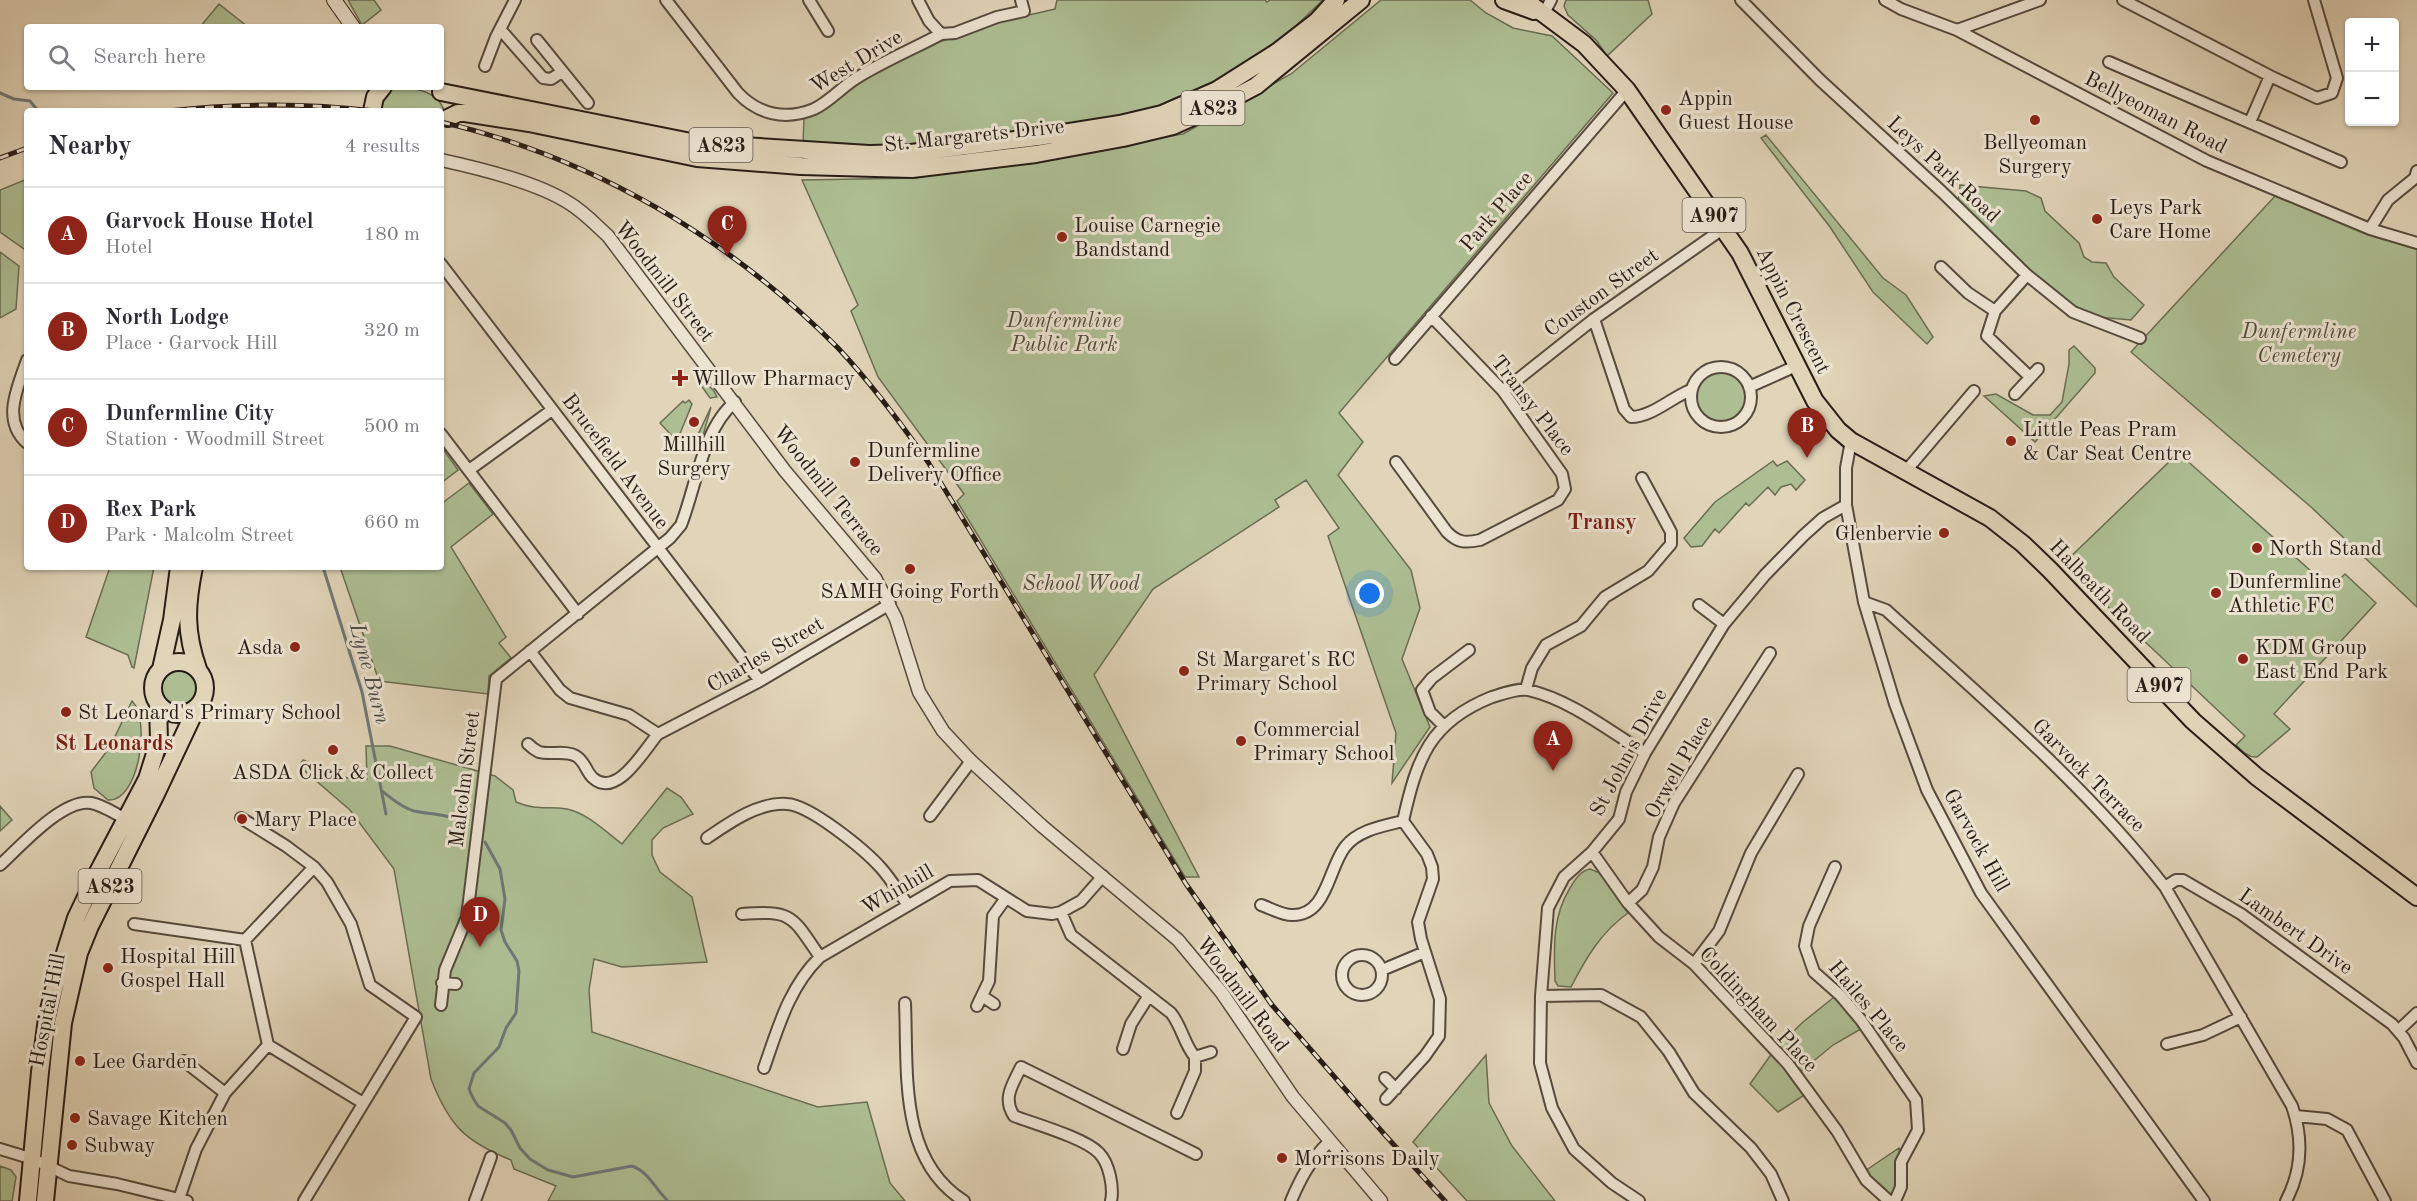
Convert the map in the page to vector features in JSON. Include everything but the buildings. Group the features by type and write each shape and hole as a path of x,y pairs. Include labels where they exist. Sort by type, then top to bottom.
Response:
{"main road":[{"path":"329,0 341,24"},
{"path":"334,0 351,24"},
{"name":"St. Margarets Drive","path":"1034,146 1162,114 1217,90 1277,52 1317,21 1336,0"},
{"name":"St. Margarets Drive","path":"439,90 696,143 869,154 1006,149 1123,138 1173,126 1256,86 1360,0"},
{"name":"Appin Crescent","path":"1504,0 1547,7"},
{"name":"Appin Crescent","path":"1525,0 1547,7 1627,90 1740,253 1815,401 1838,430 1851,441 1905,472"},
{"name":"A823","path":"435,90 449,103 444,122"},
{"name":"St. Margarets Drive","path":"444,122 458,113 465,113 529,123 697,158 801,166 912,169 1006,149"},
{"name":"Halbeath Road","path":"1905,472 1990,518 2023,544 2193,721 2257,777 2417,897"},
{"name":"A823","path":"158,704 154,696 153,685 161,669 172,620 179,570"},
{"name":"A823","path":"194,570 187,635 205,688 202,701 196,708"},
{"path":"161,669 171,663 180,662 198,669"},
{"path":"158,704 165,710 178,714 196,708"},
{"name":"Hospital Hill","path":"28,1201 40,1072 47,1018 55,985 76,918 147,779 159,741 158,704"},
{"name":"Hospital Hill","path":"45,1201 63,1023 79,953 196,708"}],"street":[{"path":"484,66 515,0"},
{"name":"West Drive","path":"666,0 750,106 774,115 814,109 855,79 941,34 955,33 1022,6"},
{"path":"809,0 828,31"},
{"path":"918,0 929,21 941,34"},
{"name":"Leys Park Road","path":"1741,0 1820,80 1942,192 2027,275 2073,312 2140,338"},
{"name":"Bellyeoman Road","path":"1886,0 1901,9 1957,30 2207,161 2370,229 2417,243"},
{"path":"1957,30 2040,0"},
{"path":"2123,0 2317,98 2332,93 2337,78 2313,0"},
{"path":"500,29 543,78 551,79 562,72"},
{"path":"537,40 588,103"},
{"path":"2109,62 2341,162"},
{"path":"2250,122 2270,76"},
{"name":"Park Place","path":"1395,359 1627,90"},
{"name":"Woodmill Street","path":"444,159 534,186 570,203 586,216 626,257 735,402"},
{"path":"2370,229 2388,200 2416,176"},
{"name":"Couston Street","path":"1503,391 1594,319 1724,228"},
{"path":"1941,267 1968,293 1995,310"},
{"name":"Brucefield Avenue","path":"444,268 760,681"},
{"path":"2015,394 2034,373 1987,336 1995,310 2027,275"},
{"name":"Transy Place","path":"1396,462 1446,532 1455,541 1467,543 1480,540 1558,500 1565,489 1562,474 1503,391 1431,316"},
{"path":"1594,319 1624,409 1631,417 1640,417 1679,394 1691,390"},
{"path":"1749,387 1796,366"},
{"path":"1719,367 1737,372 1749,387 1749,407 1737,423 1717,428 1699,418 1693,410 1691,390 1701,374 1719,367"},
{"path":"24,369 12,404 12,415 24,440"},
{"path":"1905,472 1974,391"},
{"name":"Malcolm Street","path":"441,1005 445,970 467,917 496,679 670,538 681,525 715,424 726,409 735,402"},
{"name":"Woodmill Terrace","path":"735,402 785,471 875,578 890,604"},
{"path":"469,470 552,410"},
{"path":"444,438 579,614"},
{"name":"Garvock Hill","path":"1851,441 1846,468 1846,505 1864,602 1894,704 1927,790 1981,893 2204,1201"},
{"path":"1526,689 1532,668 1546,645 1581,626 1605,597 1648,571 1671,544 1671,532 1642,478"},
{"name":"St John's Drive","path":"1639,1201 1612,1183 1574,1149 1552,1108 1540,1063 1541,996 1548,908 1564,877 1592,852 1619,819 1626,792 1645,753 1724,624 1765,575 1803,536 1823,518 1846,505"},
{"name":"Garvock Terrace","path":"1864,602 1886,610 1998,713 2094,805 2139,854 2165,887 2296,1116 2300,1160 2294,1184 2286,1201"},
{"name":"Charles Street","path":"658,734 760,681 890,604"},
{"name":"Woodmill Road","path":"890,604 919,692 943,731 971,761 1178,940 1222,993 1293,1097 1381,1201"},
{"path":"1699,605 1724,624"},
{"path":"1443,725 1430,712 1422,690 1432,678 1469,650"},
{"path":"528,744 539,752 575,754 585,763 591,776 598,782 609,783 621,779 658,734 629,715 570,698 560,690 530,651"},
{"name":"Orwell Place","path":"1628,903 1642,890 1653,867 1659,837 1674,803 1770,653"},
{"path":"1386,1099 1425,1056 1439,1036 1440,999 1418,922 1433,879 1432,867 1427,854 1403,820 1409,793 1423,755 1443,725 1472,705 1499,695 1526,689 1568,704 1645,753"},
{"path":"930,816 971,761"},
{"path":"1694,964 1719,931 1751,853 1798,774"},
{"path":"0,865 62,811 75,804 91,803 126,819"},
{"path":"707,838 746,814 770,806 787,804 809,811 845,837 880,867 908,906"},
{"path":"241,818 286,846 314,867 327,882 351,924 370,985 416,1017 304,1201"},
{"path":"1261,904 1291,915 1308,912 1318,905 1346,846 1365,832 1403,820"},
{"name":"Coldingham Place","path":"1592,852 1628,903 1659,937 1694,964 1788,1064 1837,1131 1866,1180 1889,1201"},
{"path":"245,940 314,867"},
{"name":"Hailes Place","path":"1835,867 1809,926 1805,946 1814,972 1840,995 1862,1020 1916,1100 1918,1130 1901,1162 1901,1187 1895,1201"},
{"path":"1102,876 1081,901 1061,912 1071,935 1171,1013 1178,1021 1187,1048 1195,1057 1196,1071 1178,1113"},
{"name":"Whinhill","path":"764,1068 784,1010 806,970 820,957 950,881 978,880 1026,911 1036,914 1061,912"},
{"name":"Lambert Drive","path":"2165,887 2176,880 2183,880 2241,914 2399,1030 2417,1063"},
{"path":"994,1004 980,1001 989,981 993,916 1006,898"},
{"path":"742,914 771,912 785,914 793,920 820,957"},
{"path":"134,924 245,940"},
{"path":"245,940 268,1045 363,1103"},
{"path":"1382,970 1425,952"},
{"path":"442,983 456,984"},
{"path":"1541,996 1601,995 1641,1017 1669,1052 1694,1093 1751,1148 1771,1174 1783,1201"},
{"path":"1123,1049 1131,1024 1148,997"},
{"path":"905,1003 910,1115 918,1143 940,1183 964,1201"},
{"path":"2399,1030 2417,1013"},
{"path":"2167,1044 2203,1035 2241,1017"},
{"path":"0,1149 33,1159 69,1176 117,1184 183,1200 196,1149 225,1093 268,1045"},
{"path":"1195,1057 1211,1052"},
{"path":"184,1061 225,1093"},
{"path":"1111,1201 1109,1174 1100,1154 1088,1144 1014,1116 1008,1107 1007,1098 1021,1067 1196,1154"},
{"path":"1385,1078 1396,1089"},
{"path":"2296,1116 2326,1119 2348,1130 2385,1201"},
{"path":"1291,1201 1305,1170 1330,1141"},
{"path":"475,1201 491,1157"}],"green space":[{"path":"348,0 374,0 381,10 361,24"},
{"path":"1057,0 1265,0 1267,2 1270,0 1323,0 1278,43 1209,87 1154,109 1100,122 1007,132 932,144 834,147 803,143 804,118 818,111 857,82 939,42 994,23 1055,9"},
{"name":"Dunfermline Public Park","path":"1381,0 1470,0 1486,13 1513,28 1552,36 1613,93 1339,413 1363,442 1338,475 1411,570 1420,608 1402,659 1430,727 1392,783 1396,733 1328,536 1339,528 1306,480 1275,500 1279,507 1153,589 1094,675 1199,877 1185,877 957,501 964,494 878,377 851,311 858,305 802,180 915,178 1183,134 1291,74"},
{"path":"1566,0 1648,0 1652,14 1607,56 1597,41 1568,15 1564,6"},
{"path":"219,4 244,24 202,24"},
{"path":"388,90 418,90 436,98 443,108 378,108"},
{"path":"1766,135 1883,278 1906,295 1933,337 1927,344 1873,292 1830,227 1761,138"},
{"path":"24,180 24,249 0,232 0,190"},
{"path":"1960,185 2026,191 2041,198 2045,211 2079,243 2084,257 2092,262 2106,263 2114,277 2144,305 2131,320 2098,317 2072,308 2043,284 1958,203"},
{"name":"Dunfermline Cemetery","path":"2275,196 2417,246 2417,607 2311,507 2131,352"},
{"path":"0,252 19,266 16,309 0,318"},
{"path":"2074,346 2095,368 2095,373 2035,442 1984,396 1996,394 2033,415 2050,415 2062,402 2069,364 2069,350"},
{"path":"1721,371 1735,375 1743,383 1747,397 1743,411 1735,419 1721,423 1707,419 1699,411 1695,397 1699,383 1707,375"},
{"path":"698,375 717,397 710,398 695,377"},
{"path":"689,400 692,404 679,436 694,443 711,407 699,450 674,438 660,423 683,401 685,403"},
{"path":"444,450 458,470 444,481"},
{"name":"KDM Group East End Park","path":"2184,458 2330,588 2345,574 2376,603 2274,714 2290,729 2257,757 2248,755 2236,745 2245,736 2064,563 2169,462"},
{"path":"1773,461 1777,466 1787,461 1805,480 1796,490 1791,484 1781,487 1775,495 1768,487 1749,506 1746,503 1719,533 1715,529 1702,546 1691,547 1684,538 1715,502"},
{"path":"469,483 493,514 451,547 506,637 499,643 511,658 489,676 488,694 379,681 341,570 444,570 444,502"},
{"path":"109,570 153,570 134,668 128,655 86,637"},
{"path":"178,667 193,673 199,688 193,703 178,709 163,703 157,688 163,673"},
{"path":"132,701 138,711 141,725 139,758 128,788 119,797 108,800 94,788 91,772 110,747"},
{"path":"366,746 390,746 495,776 513,790 516,802 542,808 567,809 582,814 622,844 667,788 681,797 693,814 663,828 652,840 652,855 660,872 692,897 707,962 622,967 594,959 589,990 592,1032 818,1107 867,1102 890,1183 905,1201 548,1201 556,1186 514,1169 511,1160 481,1146 460,1130 444,1108 431,1079 394,869 350,810 299,766 303,760 355,781 367,779"},
{"path":"0,806 12,820 0,831"},
{"path":"1590,869 1600,873 1628,913 1610,928 1595,946 1571,987 1558,986 1555,981 1555,933 1560,910 1576,879"},
{"path":"1838,994 1866,1026 1833,1045 1798,1074 1809,1092 1778,1112 1750,1084 1775,1049 1803,1022"},
{"path":"1486,1055 1489,1103 1512,1146 1555,1201 1467,1201 1413,1142"},
{"path":"1899,1148 1901,1162 1895,1201 1862,1173"},
{"path":"0,1166 11,1170 16,1177 12,1201 0,1201"}],"waterway":[{"name":"Lyne Burn","path":"0,93 14,99 30,101 36,108"},
{"name":"Lyne Burn","path":"324,570 362,692 386,814"},
{"name":"Lyne Burn","path":"382,791 410,810 446,816 465,824"},
{"name":"Lyne Burn","path":"485,842 500,869 505,899 501,930 505,942 517,961 519,971 516,1013 506,1028 499,1047 474,1073 469,1089 473,1098 478,1106 505,1123 520,1148 530,1159 548,1170 573,1177 632,1166 647,1177 668,1201"}],"railway":[{"path":"200,108 272,105 344,108"},
{"path":"444,123 497,137 551,157 604,180 655,207 704,237 751,271 796,308 838,348 885,403 928,462 1186,884 1272,1005 1445,1201"},
{"path":"0,158 24,149"}],"place":[{"name":"Appin Guest House","path":"1666,110"},
{"name":"Bellyeoman Surgery","path":"2035,120"},
{"name":"Leys Park Care Home","path":"2097,219"},
{"name":"Louise Carnegie Bandstand","path":"1062,237"},
{"name":"Dunfermline City","path":"727,256"},
{"name":"Willow Pharmacy","path":"680,378"},
{"name":"Millhill Surgery","path":"694,422"},
{"name":"Little Peas Pram & Car Seat Centre","path":"2011,441"},
{"name":"North Lodge","path":"1807,458"},
{"name":"Dunfermline Delivery Office","path":"855,462"},
{"name":"Glenbervie","path":"1944,533"},
{"name":"North Stand","path":"2257,548"},
{"name":"SAMH Going Forth","path":"910,569"},
{"name":"Dunfermline Athletic FC","path":"2216,593"},
{"name":"Asda","path":"295,647"},
{"name":"KDM Group East End Park","path":"2243,659"},
{"name":"St Margaret's RC Primary School","path":"1184,671"},
{"name":"St Leonard's Primary School","path":"66,712"},
{"name":"Commercial Primary School","path":"1241,741"},
{"name":"ASDA Click & Collect","path":"333,750"},
{"name":"Garvock House Hotel","path":"1553,771"},
{"name":"Mary Place","path":"242,819"},
{"name":"Rex Park","path":"480,947"},
{"name":"Hospital Hill Gospel Hall","path":"108,968"},
{"name":"Lee Garden","path":"80,1061"},
{"name":"Savage Kitchen","path":"75,1118"},
{"name":"Subway","path":"72,1145"},
{"name":"Morrisons Daily","path":"1282,1158"}],"district":[{"name":"Transy","path":"1602,521"},
{"name":"St Leonards","path":"114,742"}],"park label":[{"name":"School Wood","path":"1081,583"}]}
